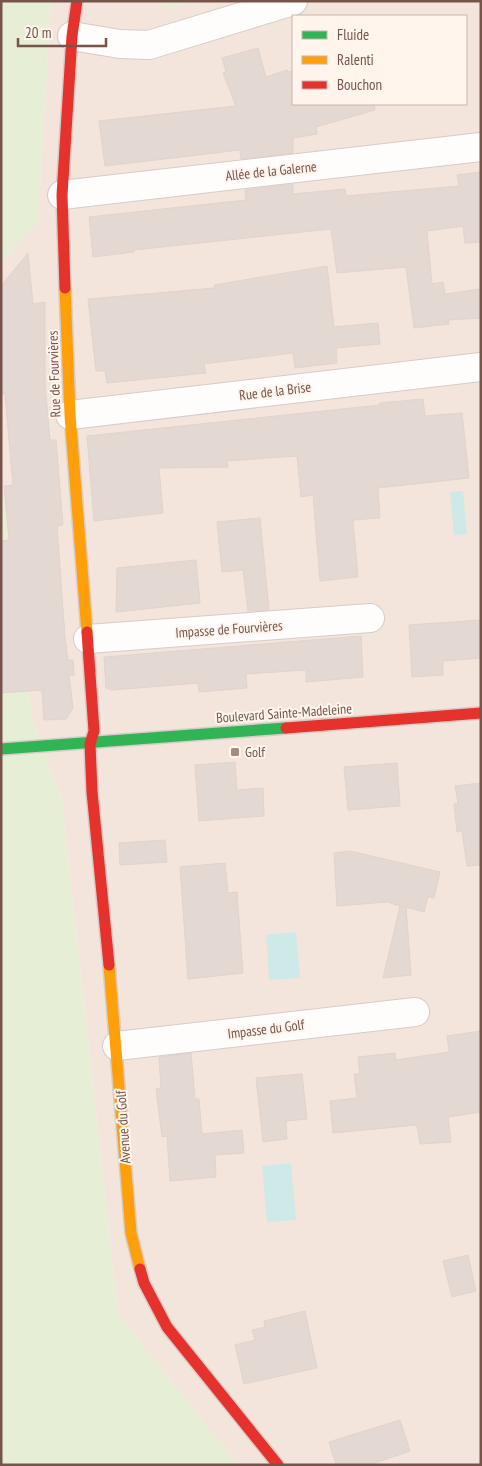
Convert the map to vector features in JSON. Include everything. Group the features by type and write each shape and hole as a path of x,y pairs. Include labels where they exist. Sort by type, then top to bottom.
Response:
{"street":[{"name":"Rue de Fourvières","path":"77,1 72,36 62,195 70,415 94,730 90,744"},
{"path":"72,36 120,44 149,46 293,1"},
{"name":"Allée de la Galerne","path":"62,195 481,148"},
{"name":"Rue de la Brise","path":"70,415 481,367"},
{"name":"Impasse de Fourvières","path":"88,639 370,618"},
{"name":"Boulevard Sainte-Madeleine","path":"1,749 481,714"},
{"name":"Avenue du Golf","path":"90,744 92,792 117,1046 131,1232 144,1284 167,1327 278,1465"},
{"name":"Impasse du Golf","path":"117,1046 415,1012"}],"shaded area":[{"path":"51,1 160,1 170,8 192,1 481,1 481,1465 238,1465 118,1314 62,800 32,719 1,480 1,263 38,221"}],"green space":[{"path":"1,1 51,1 38,221 1,263"},
{"path":"160,1 192,1 170,8"},
{"path":"1,480 32,719 62,800 118,1314 238,1465 1,1465"}],"water":[{"path":"463,491 467,534 454,535 450,492"},
{"path":"296,932 300,978 269,980 266,935"},
{"path":"291,1163 296,1220 267,1222 262,1166"}],"building":[{"path":"258,48 266,77 287,70 288,72 292,71 292,105 374,105 375,110 316,127 317,134 293,138 293,153 241,159 240,150 105,166 99,121 236,106 223,73 226,72 222,58"},
{"path":"481,172 481,242 465,243 463,226 427,231 432,284 443,282 445,294 481,289 481,318 448,320 449,324 414,328 406,267 337,273 331,229 134,250 134,252 93,257 89,217 246,200 245,190 293,184 293,194 345,189 346,196 459,186 457,175"},
{"path":"28,253 33,304 45,302 45,384 50,440 56,440 63,525 57,526 65,637 68,660 73,660 74,676 69,674 73,708 66,719 44,720 42,690 1,693 1,541 9,540 4,486 13,485 5,394 2,394 1,390 1,286"},
{"path":"327,266 334,327 378,323 380,344 336,348 337,363 295,368 293,353 204,364 206,373 107,383 105,371 96,371 88,299 215,288 214,285"},
{"path":"423,399 425,416 462,413 469,478 378,488 380,518 353,520 358,577 320,581 313,495 301,497 297,456 227,461 228,467 159,468 163,513 94,521 87,436"},
{"path":"260,518 269,610 248,611 243,570 222,572 217,522"},
{"path":"196,560 200,603 116,612 117,568"},
{"path":"481,620 481,658 443,661 443,675 412,677 409,625"},
{"path":"361,636 363,677 306,682 306,670 246,674 247,688 199,692 198,683 112,690 106,688 104,657"},
{"path":"235,762 237,790 263,788 264,816 199,821 195,765"},
{"path":"397,763 400,806 348,810 344,767"},
{"path":"481,783 481,865 467,866 462,831 457,832 454,804 458,803 455,786"},
{"path":"165,840 167,862 120,865 119,843"},
{"path":"350,851 440,872 434,898 428,897 424,912 406,907 411,975 383,978 400,906 387,902 337,906 334,853"},
{"path":"225,863 228,893 237,892 243,973 188,979 180,867"},
{"path":"481,1031 481,1112 448,1117 451,1142 420,1144 417,1125 333,1133 330,1101 357,1098 354,1074 360,1074 358,1057 395,1053 396,1060 449,1052 447,1036"},
{"path":"191,1053 195,1099 199,1099 202,1134 242,1130 244,1153 215,1155 216,1177 170,1181 167,1136 162,1137 156,1089 161,1088 159,1057"},
{"path":"302,1074 307,1119 286,1121 287,1139 263,1142 256,1078"},
{"path":"468,1255 476,1291 452,1297 443,1261"},
{"path":"305,1311 317,1368 244,1384 235,1345 255,1340 252,1330 265,1327 264,1321"},
{"path":"400,1420 410,1451 369,1465 336,1465 329,1442"}],"traffic: fast":[{"path":"1,749 286,728"}],"traffic: slow":[{"path":"65,288 70,415 87,632"},
{"path":"109,965 131,1233 140,1269"}],"traffic: jam":[{"path":"65,288 62,195 72,36 77,1"},
{"path":"87,632 94,731 90,744 92,792 109,965"},
{"path":"286,728 481,713"},
{"path":"140,1269 144,1283 167,1327 278,1465"}],"place":[{"name":"Golf","path":"235,752"}]}
